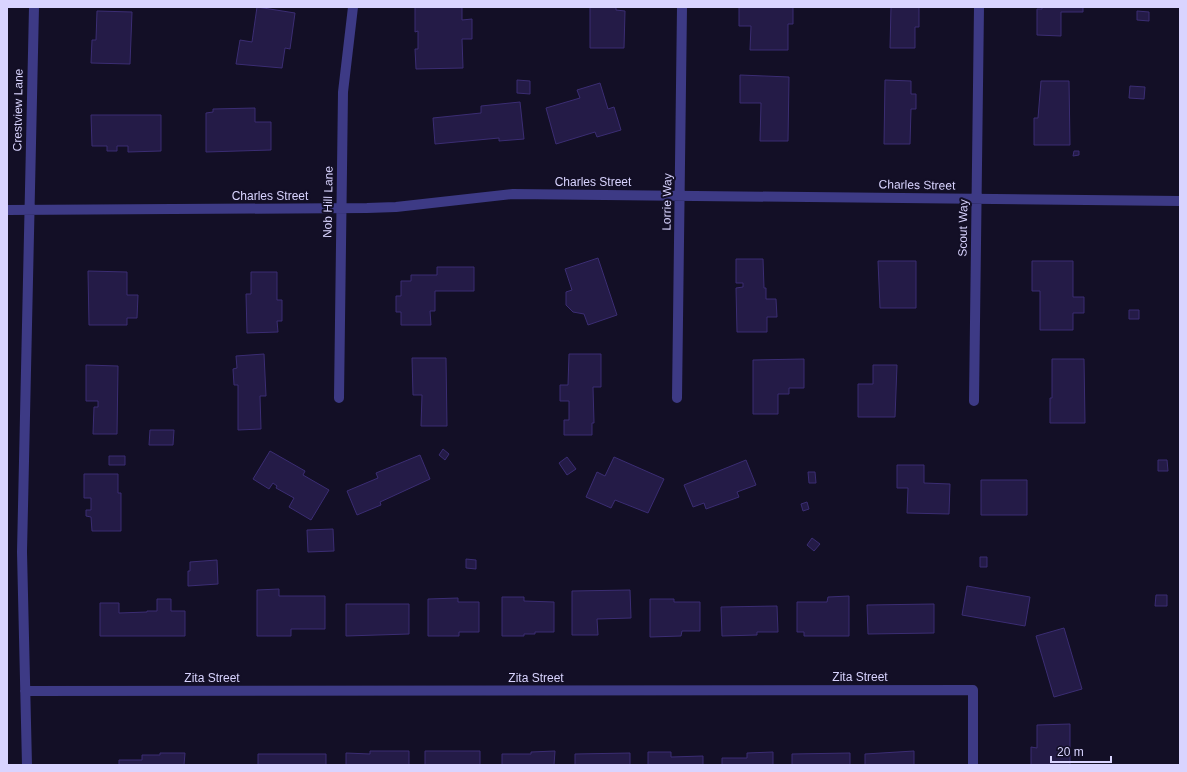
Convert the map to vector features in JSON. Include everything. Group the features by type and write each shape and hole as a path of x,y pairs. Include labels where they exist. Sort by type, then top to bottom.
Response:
{"street":[{"name":"Crestview Lane","path":"28,765 22,552 34,7"},
{"name":"Nob Hill Lane","path":"339,398 343,92 354,7"},
{"name":"Lorrie Way","path":"677,398 682,7"},
{"name":"Scout Way","path":"974,401 979,7"},
{"name":"Charles Street","path":"7,210 396,207 513,194 1180,201"},
{"name":"Zita Street","path":"25,691 973,690 973,765"}],"building":[{"path":"257,7 295,13 290,49 285,48 282,68 236,64 240,40 252,42"},
{"path":"415,7 462,7 462,20 472,19 472,39 462,39 463,68 416,69 415,49 418,49 418,31 415,32"},
{"path":"590,7 616,7 616,10 625,11 624,48 590,48"},
{"path":"739,7 793,7 793,24 788,24 788,50 750,50 751,26 739,26"},
{"path":"891,7 919,7 919,27 915,27 915,48 890,48"},
{"path":"1042,7 1083,7 1083,12 1061,12 1061,36 1037,35 1037,9 1042,9"},
{"path":"97,11 132,12 130,64 91,63 92,40 96,40"},
{"path":"1137,11 1149,12 1149,21 1137,20"},
{"path":"740,75 789,77 788,141 760,141 761,103 740,103"},
{"path":"517,80 530,81 530,94 517,93"},
{"path":"885,80 911,81 911,94 916,94 916,109 911,109 910,144 884,144"},
{"path":"1041,81 1069,81 1070,145 1034,145 1034,118 1038,118"},
{"path":"600,83 608,109 614,107 621,130 597,137 595,132 556,144 546,108 580,98 577,90"},
{"path":"1130,86 1145,87 1144,99 1129,98"},
{"path":"520,102 524,139 499,141 499,138 435,144 433,118 481,113 481,106"},
{"path":"255,108 255,122 271,122 271,150 206,152 206,113 213,112 213,109"},
{"path":"91,115 161,115 161,151 128,152 128,146 117,146 117,151 107,151 107,146 92,146"},
{"path":"1074,151 1079,151 1079,155 1073,156"},
{"path":"598,258 617,315 588,325 584,314 573,312 566,305 566,292 572,290 565,269"},
{"path":"736,259 763,259 766,299 776,299 777,317 767,317 767,332 737,332 736,288 743,287 743,283 736,283"},
{"path":"878,261 916,261 916,308 880,308"},
{"path":"1032,261 1073,261 1073,297 1084,297 1084,313 1073,313 1073,330 1040,330 1040,291 1032,291"},
{"path":"437,267 474,267 474,291 435,291 435,311 430,311 431,325 401,325 401,312 396,312 396,296 401,296 401,281 411,281 411,275 437,275"},
{"path":"88,271 127,272 127,295 138,295 137,318 127,318 127,325 89,325"},
{"path":"251,272 277,272 277,300 282,300 282,321 277,321 278,332 247,333 246,294 251,294"},
{"path":"1129,310 1139,310 1139,319 1129,319"},
{"path":"264,354 266,396 260,396 261,429 238,430 238,385 234,385 233,369 237,368 236,356"},
{"path":"569,354 601,354 601,387 593,387 594,423 592,423 592,435 564,435 564,420 569,420 569,401 560,401 560,385 568,385"},
{"path":"412,358 446,358 447,426 421,426 422,395 413,395"},
{"path":"804,359 804,388 789,388 789,394 778,394 778,414 753,414 753,360"},
{"path":"1052,359 1084,359 1085,423 1050,423 1050,398 1052,398"},
{"path":"86,365 118,366 117,434 93,434 94,407 98,407 98,401 86,401"},
{"path":"873,365 897,365 895,417 858,417 858,384 873,384"},
{"path":"150,430 174,430 173,445 149,445"},
{"path":"443,449 449,454 445,460 439,455"},
{"path":"270,451 305,471 303,475 329,490 311,520 289,507 294,498 276,488 277,486 273,483 269,489 253,479"},
{"path":"420,455 430,479 380,502 381,505 357,515 347,491 378,478 376,473"},
{"path":"109,456 125,456 125,465 109,465"},
{"path":"567,457 576,469 567,475 559,463"},
{"path":"614,457 664,479 648,513 615,500 611,508 586,497 597,472 605,476"},
{"path":"746,460 756,485 737,492 739,497 706,509 704,503 693,507 684,485"},
{"path":"1158,460 1167,460 1168,471 1158,471"},
{"path":"897,465 924,465 924,483 950,484 949,514 907,513 908,488 897,488"},
{"path":"808,472 815,472 816,483 809,483"},
{"path":"84,474 118,474 118,493 121,493 121,531 92,531 91,517 86,516 86,510 91,510 91,498 84,498"},
{"path":"981,480 1027,480 1027,515 981,515"},
{"path":"807,502 809,509 803,511 801,504"},
{"path":"333,529 334,551 308,552 307,530"},
{"path":"812,538 820,544 814,551 807,545"},
{"path":"980,557 987,557 987,567 980,567"},
{"path":"466,559 476,560 476,569 466,568"},
{"path":"217,560 218,584 188,586 188,571 190,571 190,562"},
{"path":"967,586 1030,597 1025,626 962,615"},
{"path":"279,589 279,596 325,596 325,629 291,629 291,636 257,636 257,590"},
{"path":"630,590 631,618 597,619 598,635 572,635 572,591"},
{"path":"1156,595 1167,595 1167,606 1155,606"},
{"path":"849,596 849,636 804,636 804,632 797,632 797,602 827,602 828,597"},
{"path":"502,597 524,597 524,601 554,602 554,632 535,632 535,634 524,634 524,636 502,636"},
{"path":"458,598 458,602 479,602 479,632 459,632 459,636 428,636 428,599"},
{"path":"157,599 171,599 171,611 185,611 185,636 100,636 100,603 119,603 119,613 147,612 157,611"},
{"path":"650,599 674,599 674,602 700,602 700,631 682,631 681,636 650,637"},
{"path":"346,604 409,604 409,634 346,636"},
{"path":"934,604 934,633 868,634 867,605"},
{"path":"777,606 778,632 757,632 757,635 722,636 721,607"},
{"path":"1064,628 1082,689 1054,697 1036,636"},
{"path":"1070,724 1070,765 1031,765 1031,747 1037,748 1037,725"},
{"path":"370,751 409,751 409,765 346,765 346,753 370,754"},
{"path":"425,751 480,751 480,765 425,765"},
{"path":"555,751 554,765 502,765 502,754 531,754 531,752"},
{"path":"914,751 914,765 865,765 865,754"},
{"path":"648,752 671,752 671,757 703,756 703,765 648,765"},
{"path":"773,752 773,765 722,765 722,758 747,758 747,753"},
{"path":"160,753 185,753 184,765 119,765 119,760 142,760 142,755 160,755"},
{"path":"630,753 630,765 575,765 575,754"},
{"path":"850,753 850,765 792,765 792,754"},
{"path":"258,754 326,754 326,765 258,765"}]}
